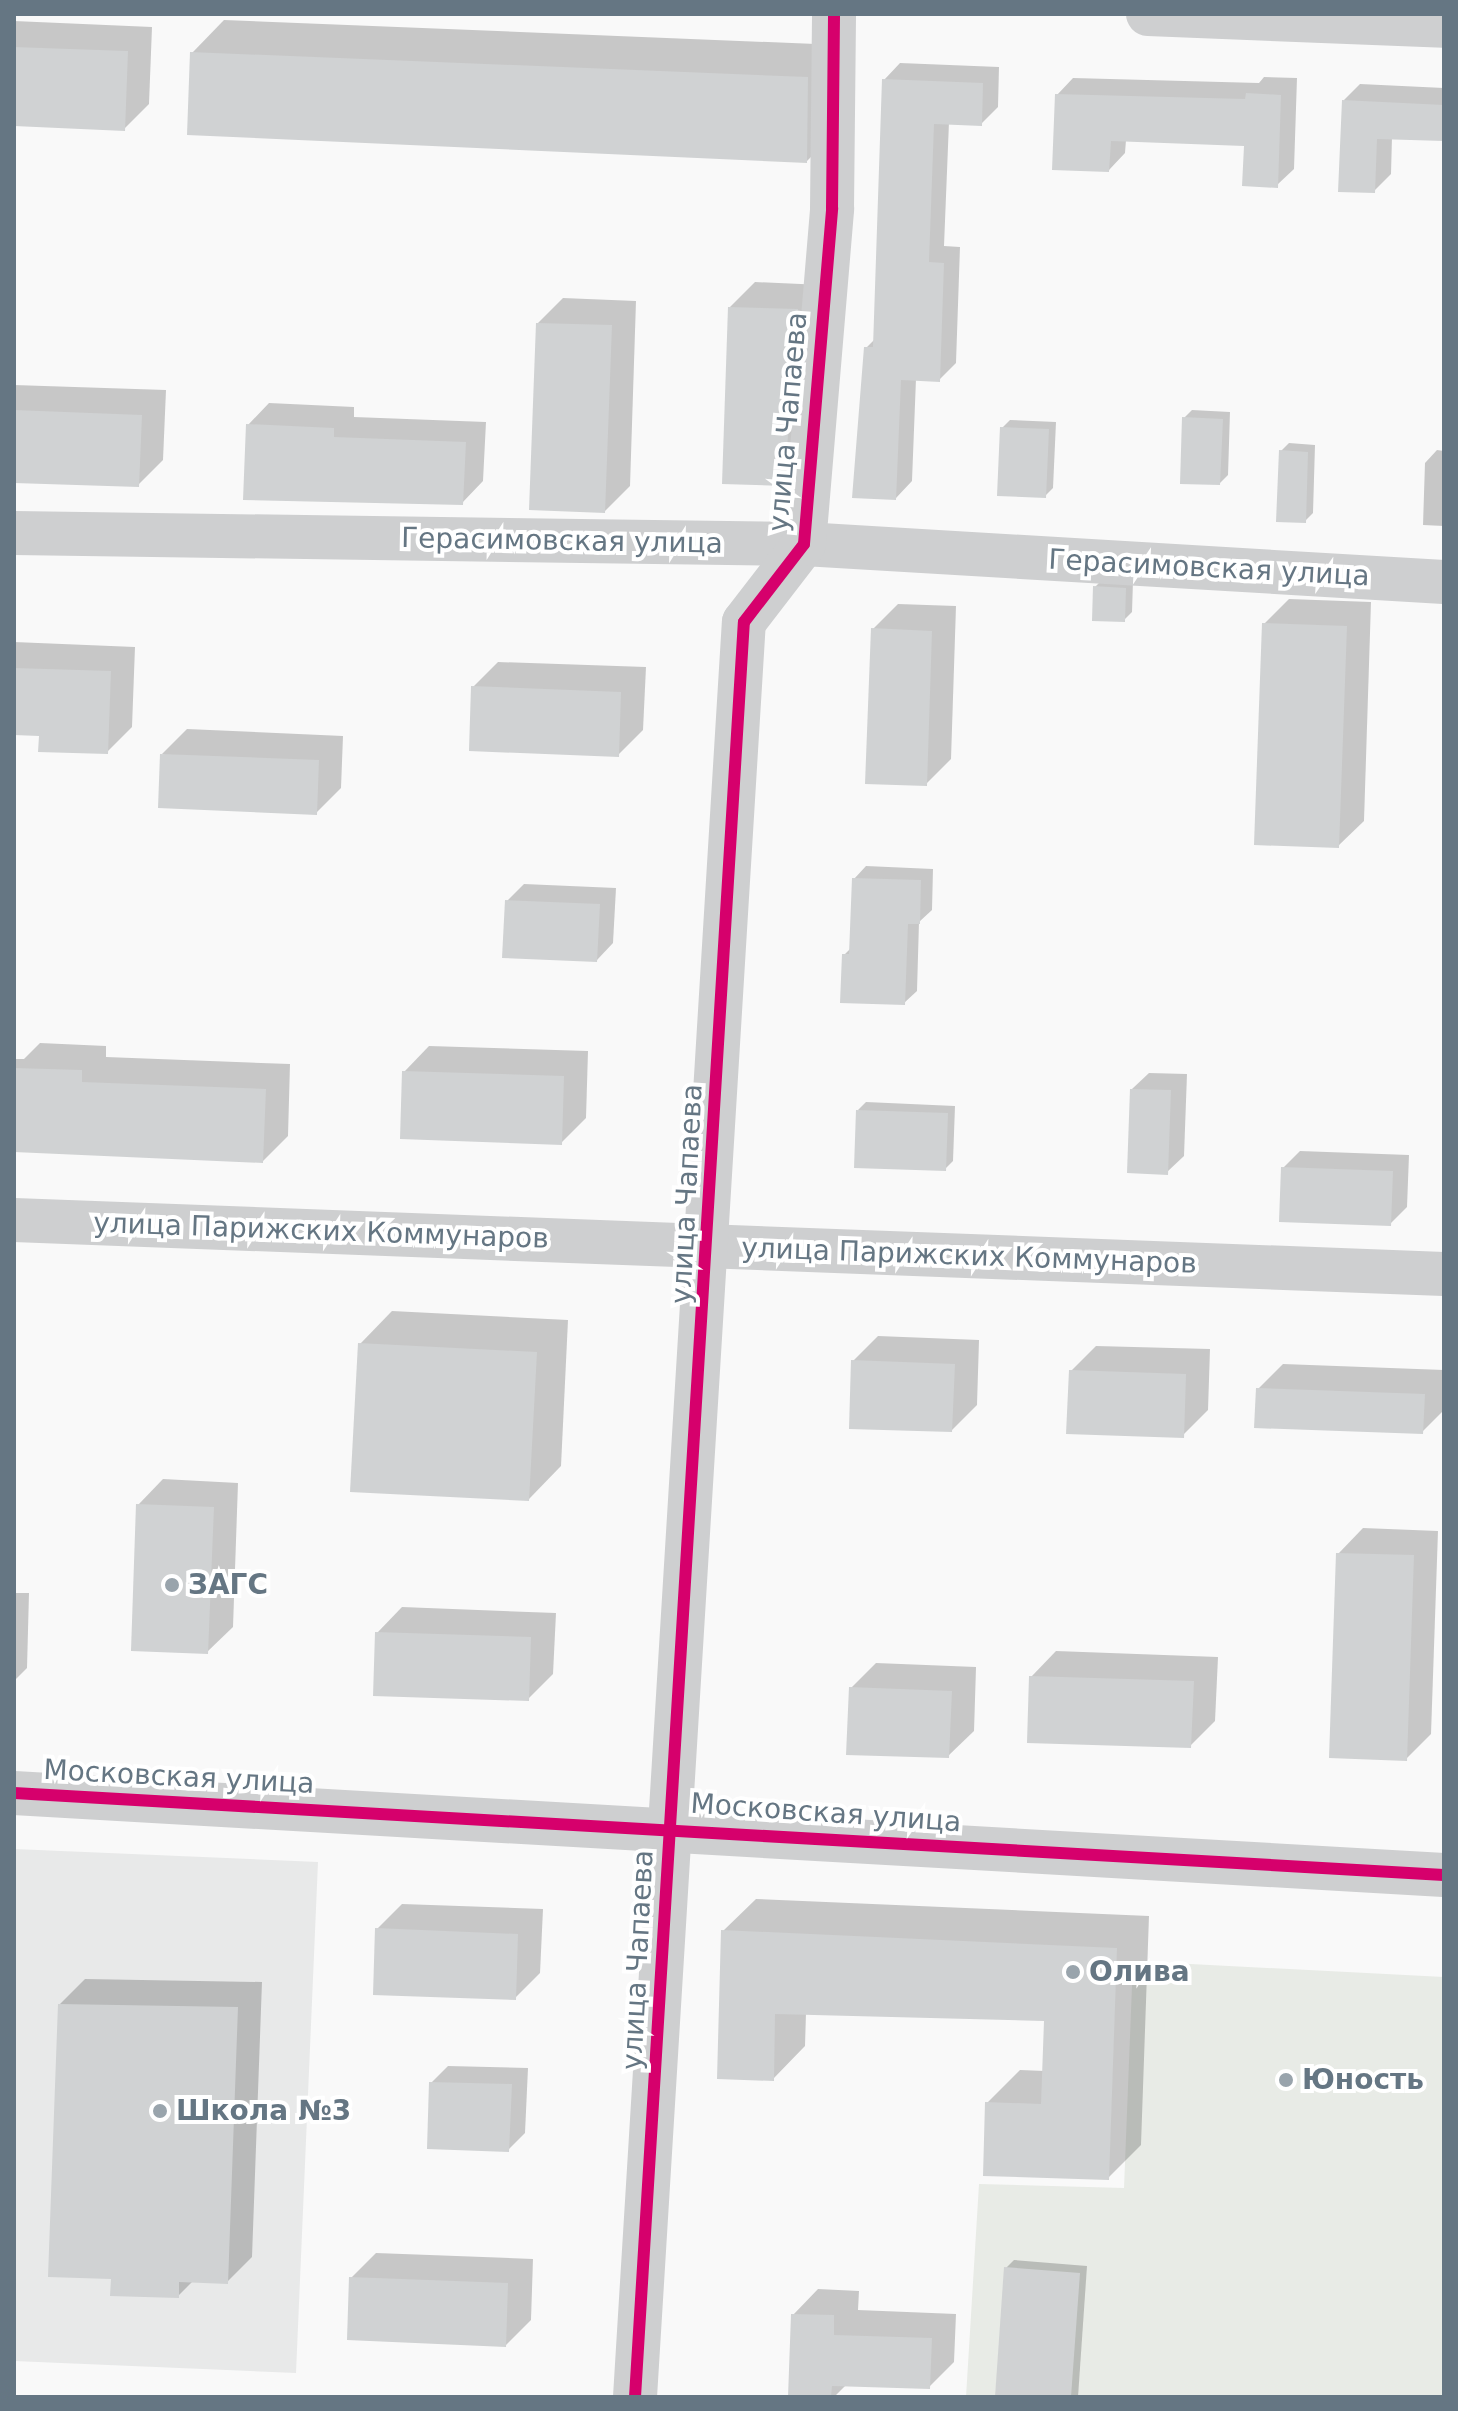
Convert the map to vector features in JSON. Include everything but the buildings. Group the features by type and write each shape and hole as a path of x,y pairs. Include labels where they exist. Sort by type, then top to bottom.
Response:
{"street":[{"name":"улица Чапаева","path":"635,2397 709,1246 744,622 804,544 832,208 834,14"},
{"path":"1148,14 1444,26"},
{"name":"Герасимовская улица","path":"14,533 804,544 1444,582"},
{"name":"улица Парижских Коммунаров","path":"14,1220 1444,1274"},
{"name":"Московская улица","path":"14,1793 670,1827 1444,1875"}],"shaded area":[{"name":"Школа №3","path":"14,1849 318,1862 296,2373 14,2361"},
{"name":"Юность","path":"1133,1961 1444,1977 1444,2397 966,2397 979,2184 1124,2188"}],"cycle path":[{"path":"635,2397 744,622 804,544 832,208 834,14"},
{"path":"14,1793 1444,1875"}],"place":[{"name":"ЗАГС","path":"172,1585"},
{"name":"Олива","path":"1073,1972"},
{"name":"Юность","path":"1286,2080"},
{"name":"Школа №3","path":"160,2111"}]}
